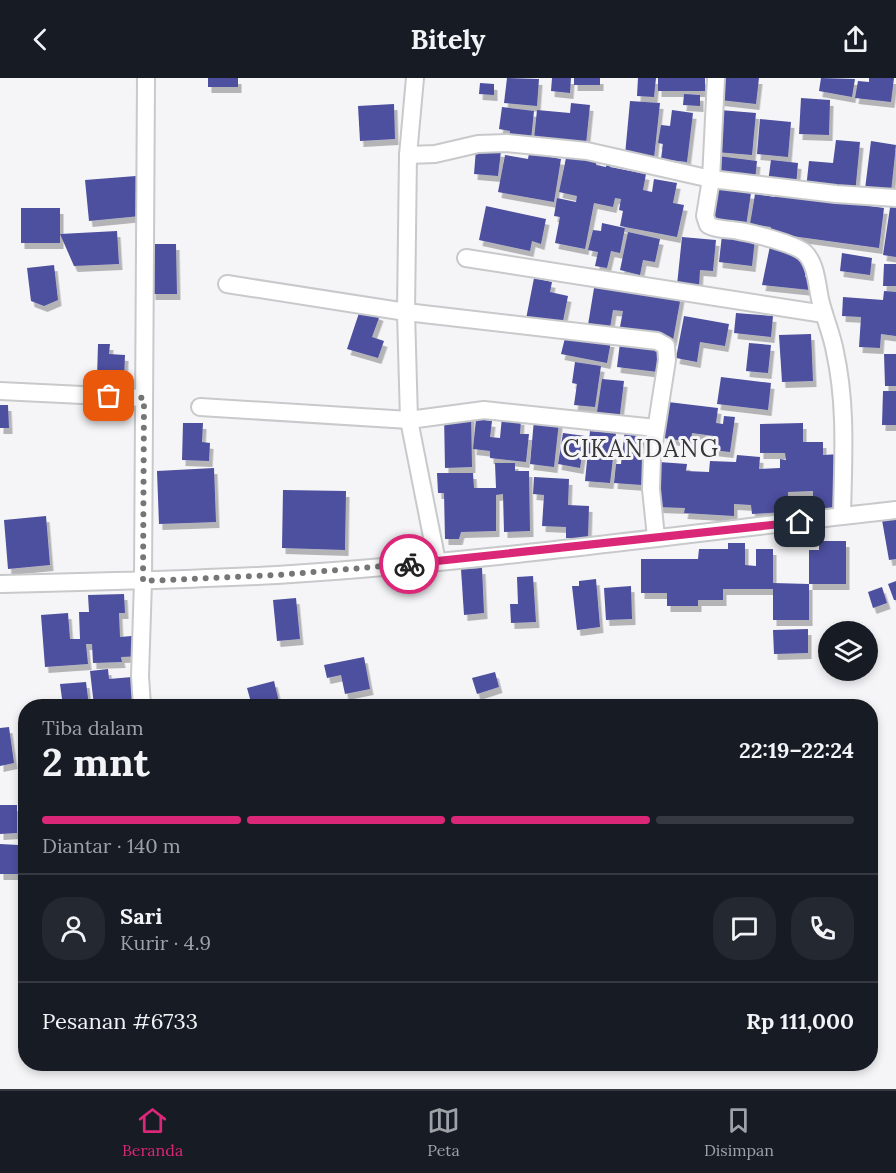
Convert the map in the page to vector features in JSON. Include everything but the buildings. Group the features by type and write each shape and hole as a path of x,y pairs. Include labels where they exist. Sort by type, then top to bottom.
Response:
{"street":[{"path":"142,699 147,78"},
{"path":"415,78 408,155 406,312 408,420 437,562"},
{"path":"716,78 711,179 705,216 708,225 712,227 742,231 794,247 805,253 812,264 835,351 844,424 842,516"},
{"path":"408,155 435,154 478,144 507,143 587,151 711,179 836,194 896,198"},
{"path":"466,258 824,314"},
{"path":"226,284 406,312 657,341 666,346 667,360 656,428 651,489 656,537"},
{"path":"0,391 144,398"},
{"path":"200,407 408,420 484,410 656,428"},
{"path":"0,584 278,575 437,562 896,510"}],"way so far":[{"path":"109,396 144,398 143,581 278,575 409,564"}],"district":[{"name":"CIKANDANG","path":"641,449"}],"route":[{"path":"409,564 800,522"}]}
